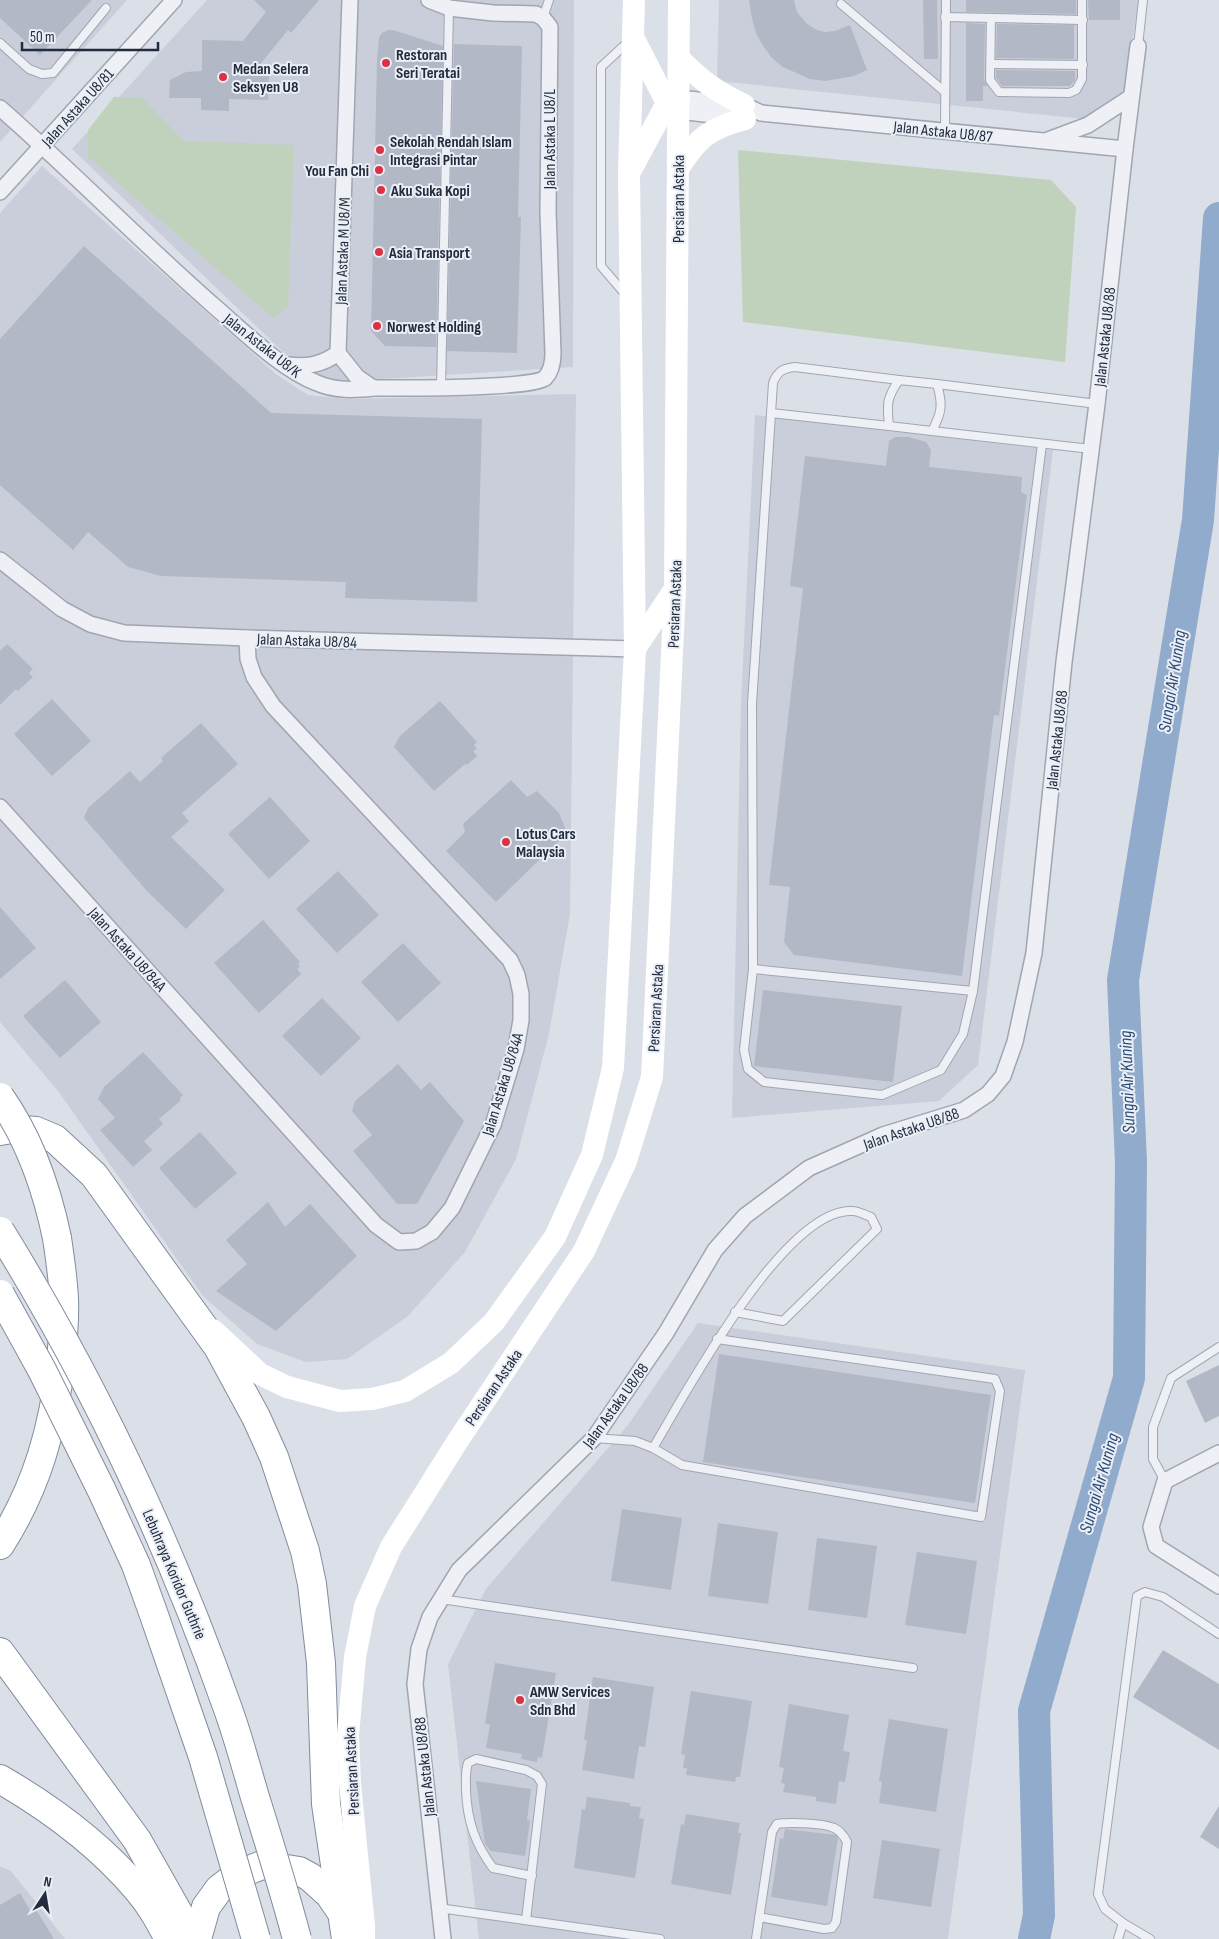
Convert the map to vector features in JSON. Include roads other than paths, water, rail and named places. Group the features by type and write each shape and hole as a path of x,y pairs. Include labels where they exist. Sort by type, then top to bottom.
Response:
{"highway":[{"path":"0,1097 8,1108 22,1137 52,1212 63,1278 64,1320 55,1409 46,1444 35,1476 0,1545"},
{"path":"0,1131 12,1129 36,1131 55,1139 94,1175 218,1347 256,1417 274,1457 305,1551 312,1584 321,1663 326,1804 340,1910 346,1939"},
{"name":"Lebuhraya Koridor Guthrie","path":"0,1231 82,1371 170,1560 229,1711 297,1939"},
{"name":"Lebuhraya Koridor Guthrie","path":"0,1294 42,1370 102,1490 136,1565 204,1757 256,1939"},
{"path":"7,1660 137,1840 193,1939"},
{"path":"0,1779 38,1803 113,1863 139,1891 169,1939"},
{"path":"197,1939 206,1907 218,1889 237,1875 262,1865 299,1870 329,1894 340,1910"}],"main road":[{"path":"196,1314 260,1374 274,1382 305,1393 340,1401 372,1399 405,1391 451,1363 494,1322 555,1237 592,1156 613,1068 635,649 629,173 634,0"},
{"name":"Persiaran Astaka","path":"364,1939 350,1784 348,1735 355,1657 365,1606 391,1547 457,1442 584,1251 626,1160 652,1077 675,589 678,169 675,104 679,58 679,0"},
{"path":"629,173 675,104 633,37"},
{"path":"679,58 697,77 750,112"},
{"path":"678,169 691,149 709,132 750,112"},
{"path":"635,649 675,589"}],"street":[{"name":"Jalan Astaka U8/81","path":"0,192 174,0"},
{"name":"Jalan Astaka M U8/M","path":"338,353 350,0"},
{"path":"429,0 449,8 493,13 536,14 543,18"},
{"name":"Jalan Astaka L U8/L","path":"543,18 550,27 548,211 553,353 553,365 546,378"},
{"name":"Jalan Astaka U8/88","path":"443,1939 415,1684 419,1649 430,1617 441,1599 460,1570 594,1438 666,1333 715,1250 745,1216 809,1168 883,1135 964,1110 988,1094 1002,1076 1015,1042 1034,953 1064,662 1097,404 1138,46"},
{"path":"1044,141 1088,125 1131,97"},
{"name":"Jalan Astaka U8/87","path":"675,104 1125,149"},
{"name":"Jalan Astaka U8/K","path":"0,108 42,145 162,259 264,349 301,376 318,384 336,389 354,390 373,388 441,388 539,382 546,378"},
{"path":"286,365 305,367 330,359 338,353 356,377 373,388"},
{"name":"Jalan Astaka U8/84","path":"0,560 62,609 90,624 124,633 635,649"},
{"name":"Jalan Astaka U8/84A","path":"0,807 376,1225 399,1242 416,1241 432,1232 452,1208 493,1125 516,1049 521,1020 517,975 510,960 273,706 254,677 248,659 247,638"},
{"path":"1219,1453 1165,1481 1151,1528 1156,1546 1219,1586"}],"lane":[{"path":"543,18 549,0"},
{"path":"945,132 946,0"},
{"path":"991,18 990,80 998,92 1069,93 1076,90 1082,80 1084,20 1082,0"},
{"path":"1138,46 1143,0"},
{"path":"841,4 945,92"},
{"path":"0,43 29,69 42,74 53,73 106,8"},
{"path":"441,388 449,8"},
{"path":"945,18 1084,20"},
{"path":"631,301 602,266 601,67 633,37"},
{"path":"990,64 1083,65"},
{"path":"1042,444 973,991 963,1034 940,1070 882,1095 764,1082 748,1069 744,1050 753,968 752,704 770,413 773,383 776,374 785,368 795,367 1097,404"},
{"path":"890,426 889,394 899,380"},
{"path":"932,431 940,414 942,401 937,384"},
{"path":"770,413 1091,449"},
{"path":"753,968 973,991"},
{"path":"653,1448 734,1312 772,1265 810,1228 835,1214 853,1211 871,1217 877,1229 783,1321 734,1312"},
{"path":"594,1438 635,1441 653,1448 682,1465 980,1517 1000,1391 995,1379 717,1339"},
{"path":"1165,1481 1153,1459 1153,1427 1171,1378 1219,1347"},
{"path":"1150,1939 1123,1923 1105,1909 1098,1894 1137,1596 1145,1592 1163,1597 1219,1634"},
{"path":"441,1599 913,1668"},
{"path":"526,1920 532,1876 542,1784 537,1776 526,1770 476,1760 468,1763 465,1772 468,1819 474,1837 485,1858 493,1868 532,1876"},
{"path":"756,1939 759,1917 772,1832 777,1824 788,1822 833,1827 843,1834 847,1842 836,1922 832,1928 824,1929 759,1917"},
{"path":"439,1908 660,1939"},
{"path":"1118,1939 1123,1923"}],"waterway":[{"name":"Sungai Air Kuning","path":"1034,1939 1039,1915 1034,1711 1129,1378 1131,1162 1123,980 1198,520 1219,218"}],"place":[{"name":"Restoran Seri Teratai","path":"386,63"},
{"name":"Medan Selera Seksyen U8","path":"223,77"},
{"name":"Sekolah Rendah Islam Integrasi Pintar","path":"380,150"},
{"name":"You Fan Chi","path":"379,170"},
{"name":"Aku Suka Kopi","path":"381,190"},
{"name":"Asia Transport","path":"379,252"},
{"name":"Norwest Holding","path":"377,326"},
{"name":"Lotus Cars Malaysia","path":"506,842"},
{"name":"AMW Services Sdn Bhd","path":"520,1700"}]}
